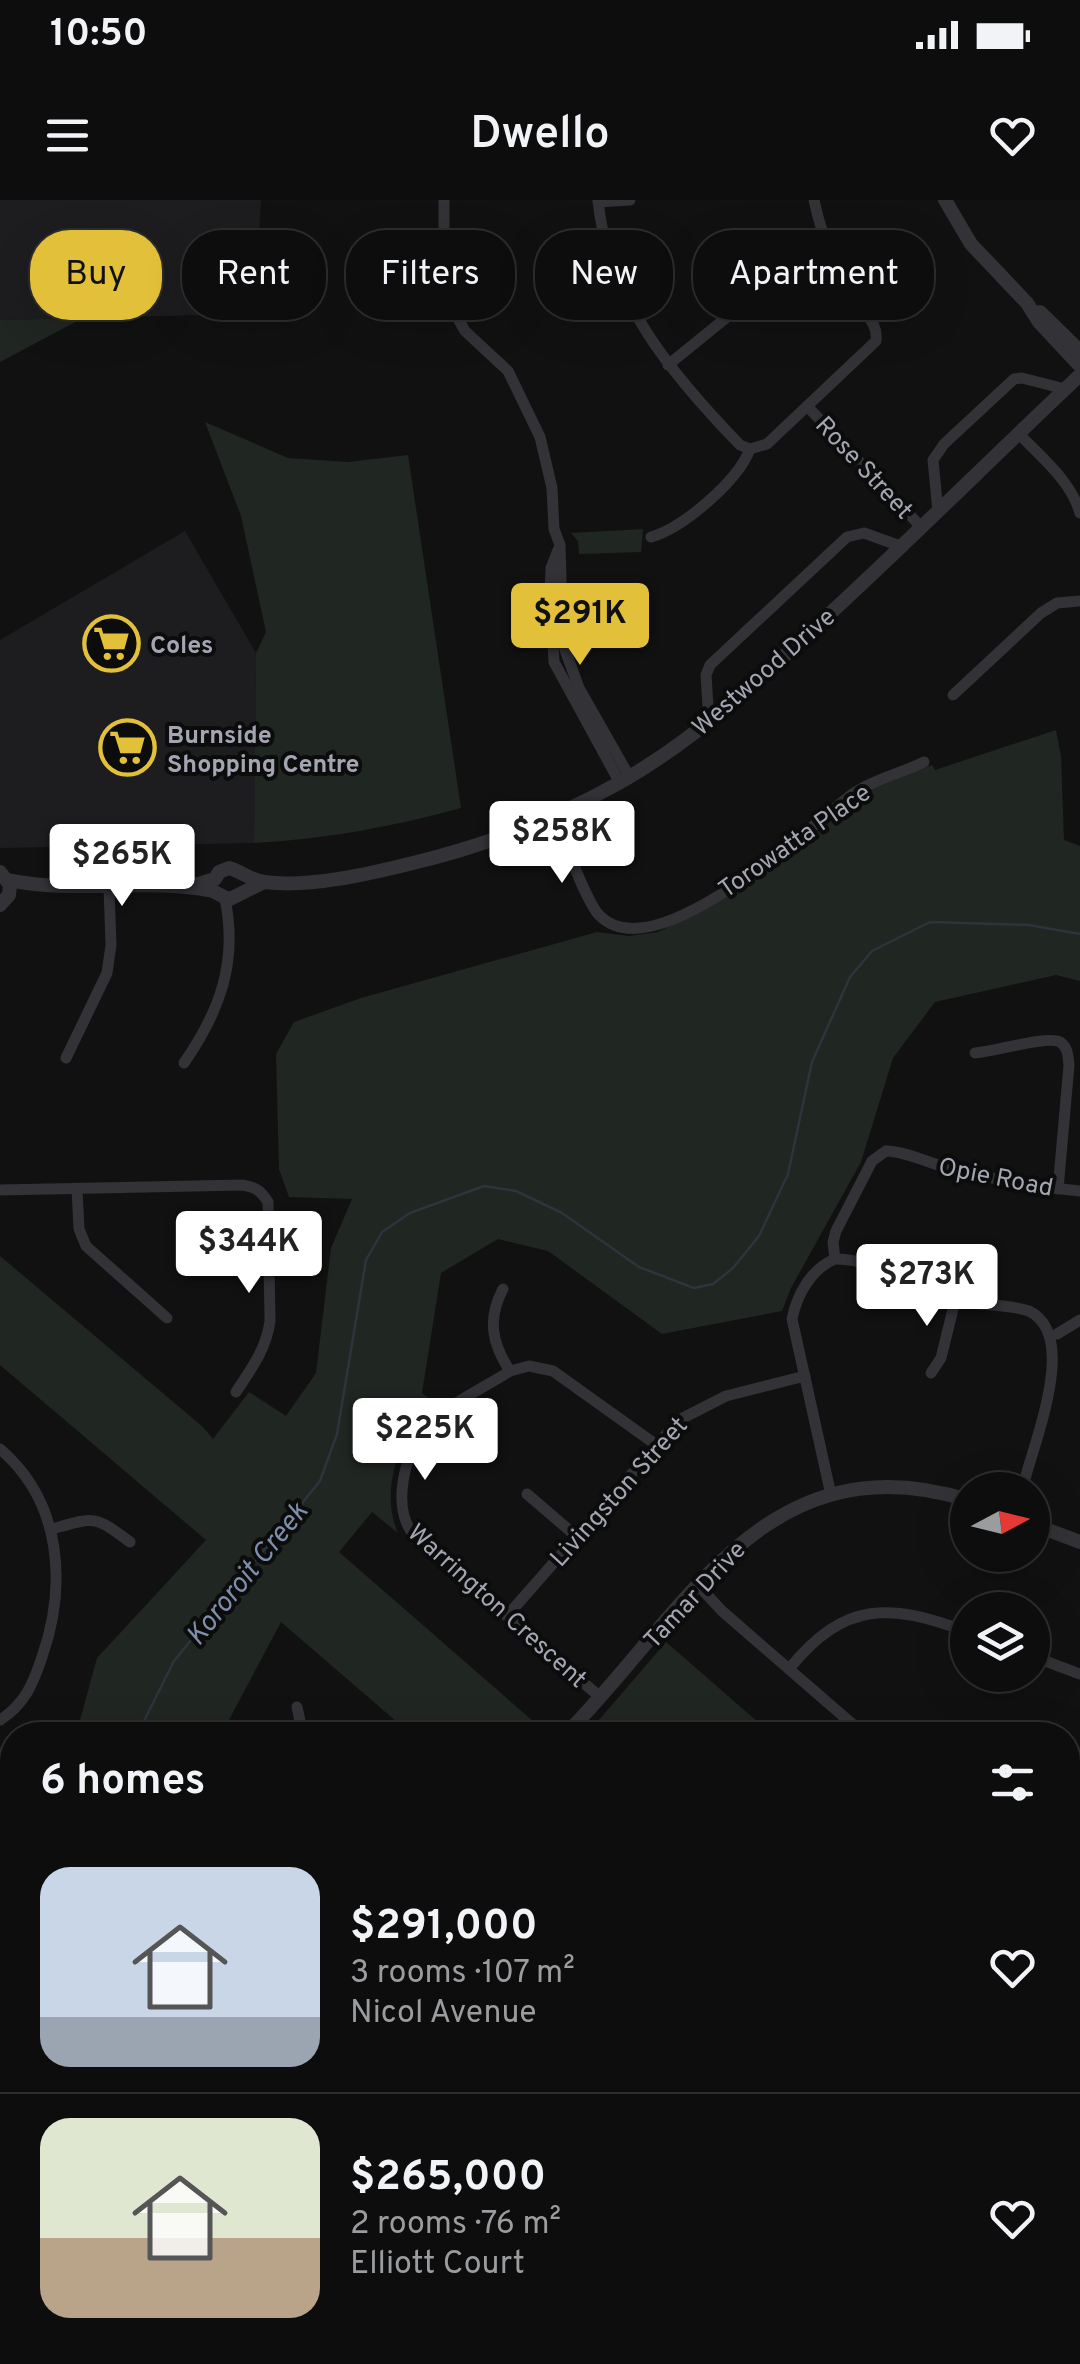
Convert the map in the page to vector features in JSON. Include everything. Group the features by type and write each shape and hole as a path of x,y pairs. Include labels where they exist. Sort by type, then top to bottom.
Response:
{"street":[{"path":"444,200 444,274 449,303 465,331 498,358 519,389 540,437 549,470 554,529 560,545 551,568 550,633 554,662 624,780"},
{"path":"630,200 598,201 606,248 618,280 668,366 738,442 750,449 767,444 871,348 877,334 828,250 814,200"},
{"path":"945,200 970,244 1080,351"},
{"path":"1027,303 1038,322 1080,366"},
{"path":"668,366 724,320"},
{"name":"Westwood Drive","path":"3,894 36,886 229,889 265,882 326,880 456,853 554,817 624,780 709,722 902,547 1080,375"},
{"path":"938,512 933,460 944,444 1014,378 1065,389"},
{"name":"Rose Street","path":"807,406 922,528"},
{"path":"1020,436 1054,470 1074,497 1080,513"},
{"path":"650,537 684,522 742,467 750,449"},
{"path":"709,722 706,675 710,666 847,537 864,534 902,547"},
{"path":"953,695 1041,613 1058,604 1080,601"},
{"name":"Torowatta Place","path":"554,817 598,914 632,931 672,920 721,893 812,830 854,792 924,762"},
{"path":"66,1058 107,973 111,946 109,887"},
{"path":"184,1063 224,986 230,960 229,889"},
{"path":"976,1053 1045,1040 1058,1041 1066,1048 1069,1065 1058,1189"},
{"name":"Opie Road","path":"836,1260 834,1237 861,1186 886,1155 989,1178 1080,1191"},
{"path":"0,1190 242,1185 254,1186 262,1192 268,1202 270,1322 259,1359 236,1392"},
{"path":"77,1190 79,1229 86,1246 168,1318"},
{"path":"834,1495 793,1328 794,1310 812,1275 836,1260 860,1262 955,1301 1026,1310 1058,1334 1065,1354 1064,1373 1028,1472"},
{"path":"503,1288 494,1310 493,1337 510,1371 529,1366 553,1371 656,1444"},
{"path":"930,1373 941,1358 955,1301"},
{"path":"1058,1334 1080,1320"},
{"name":"Warrington Crescent","path":"510,1371 424,1430 416,1443 400,1498 404,1522 414,1536 600,1697"},
{"name":"Livingston Street","path":"506,1616 679,1420 709,1402 805,1376"},
{"path":"0,1450 35,1489 52,1529 58,1572 54,1622 30,1691 13,1712 0,1720"},
{"name":"Tamar Drive","path":"578,1722 695,1588 750,1534 790,1510 834,1495 903,1488 950,1497"},
{"path":"527,1494 576,1536"},
{"path":"52,1529 88,1519 101,1521 130,1542"},
{"path":"1050,1531 1080,1542"},
{"path":"695,1588 850,1722"},
{"path":"789,1669 829,1630 865,1614 914,1614 950,1626"},
{"path":"1050,1663 1080,1674"},
{"path":"297,1707 300,1722"}],"shaded area":[{"path":"0,200 261,200 259,230 182,230 182,316 162,316 162,230 30,230 30,319 0,320"},
{"path":"30,319 79,320 0,362 0,320"},
{"path":"205,422 288,458 348,462 408,455 461,808 358,831 254,843 256,653 266,632 241,516"},
{"path":"643,529 641,552 579,554 578,541 571,533"},
{"name":"Burnside Shopping Centre","path":"185,531 256,653 254,843 0,848 0,640"},
{"path":"1056,730 1061,756 1064,840 1080,846 1080,981 1056,975 935,1002 893,1058 861,1162 782,1311 662,1334 548,1251 498,1239 441,1273 422,1393 438,1405 413,1430 396,1463 391,1499 398,1533 372,1512 339,1552 534,1722 397,1722 281,1622 228,1722 80,1722 97,1658 206,1540 0,1365 0,1256 213,1439 249,1392 286,1416 316,1373 331,1248 352,1199 289,1197 279,1169 276,1054 294,1022 361,998 597,932 629,936 658,932 703,909 807,841 862,792 932,765 935,770"},
{"path":"666,1642 758,1722 597,1722"}],"waterway":[{"name":"Kororoit Creek","path":"144,1722 174,1661 320,1481 337,1434 366,1260 382,1232 410,1213 484,1186 516,1191 562,1213 639,1267 694,1288 713,1284 733,1268 759,1236 788,1174 812,1062 850,977 872,951 930,922 1029,925 1080,934"}],"place":[{"name":"Coles","path":"111,644"},
{"name":"Burnside Shopping Centre","path":"128,748"}]}
